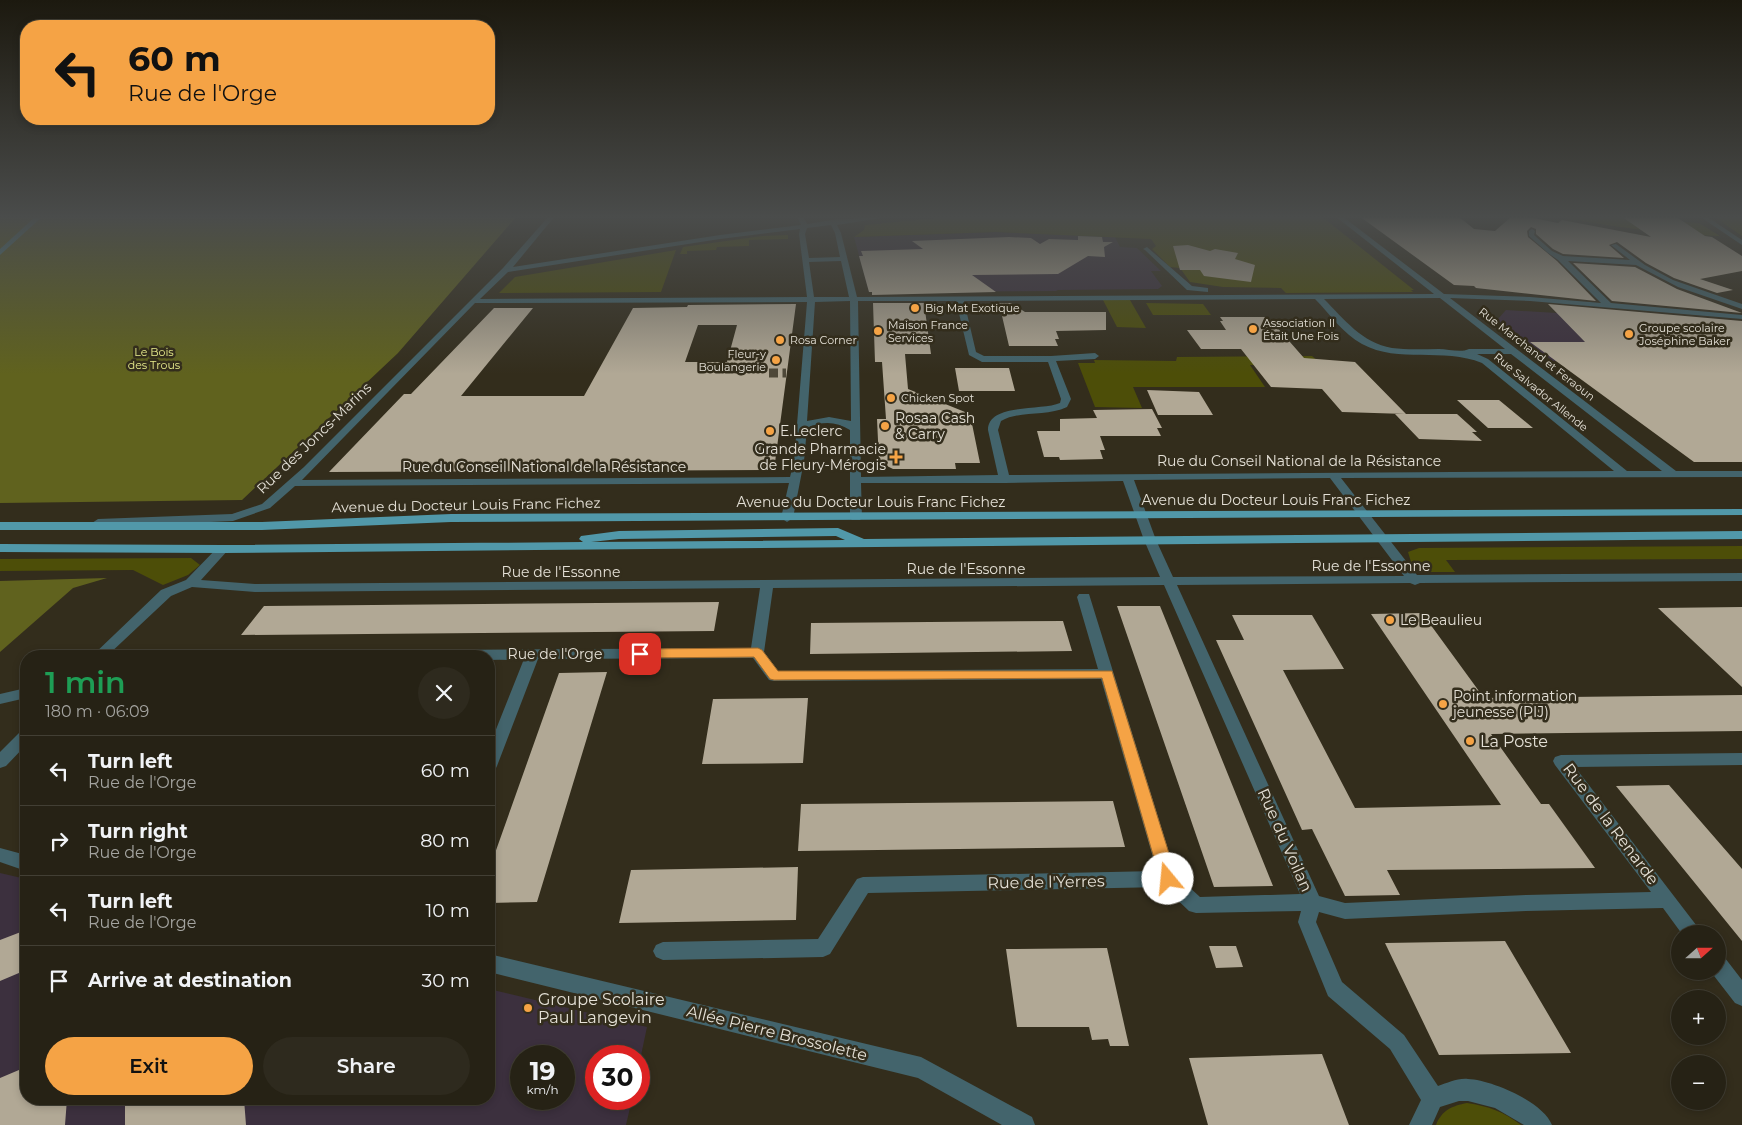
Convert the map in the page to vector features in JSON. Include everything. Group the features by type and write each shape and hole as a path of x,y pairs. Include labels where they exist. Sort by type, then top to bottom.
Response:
{"main road":[{"name":"Avenue du Docteur Louis Franc Fichez","path":"0,526 262,526 451,518 856,518 1742,512"},
{"path":"787,518 789,524 803,532"},
{"path":"510,547 619,535 838,532 848,529 854,524 856,518"},
{"path":"838,532 862,543"},
{"path":"0,548 510,547 1742,535"}],"street":[{"path":"506,270 516,268"},
{"path":"787,518 801,427 812,308 806,268"},
{"path":"846,268 854,298 856,518"},
{"path":"1168,268 1190,288"},
{"name":"Rue Marchand et Feraoun","path":"1406,268 1674,475"},
{"path":"1572,268 1608,305"},
{"path":"1650,268 1662,277 1742,307"},
{"name":"Rue des Joncs-Marins","path":"24,526 234,517 266,506 294,483 473,301 506,270"},
{"path":"1180,296 1178,292 1190,288 1207,290 1218,297"},
{"path":"473,301 1180,296 1487,296 1742,316"},
{"name":"Rue Salvador Allende","path":"1317,297 1359,338 1373,346 1395,350 1462,352 1475,356 1489,364 1624,474"},
{"path":"959,298 972,354 976,357 982,359 1051,359 1095,356"},
{"path":"1462,352 1514,351"},
{"path":"1005,480 993,427 997,418 1008,412 1049,412 1064,405 1066,399 1051,359"},
{"path":"801,427 809,423 828,419 848,422 855,428"},
{"name":"Rue du Conseil National de la Résistance","path":"855,480 1005,480 1333,475 1742,474"},
{"path":"1333,475 1415,580"},
{"name":"Rue du Voilan","path":"1127,477 1150,540 1313,902 1345,911 1526,903 1668,900"},
{"name":"Rue du Conseil National de la Résistance","path":"294,483 794,480"},
{"path":"105,650 166,593 191,583 223,549"},
{"name":"Rue de l'Essonne","path":"191,583 255,588 767,586 1415,580 1739,580"},
{"path":"767,586 758,653 774,676 1108,674"},
{"path":"1084,597 1168,879 1196,905 1313,902 1308,922 1335,989 1397,1042 1434,1099"},
{"name":"Rue de l'Orge","path":"495,654 758,653"},
{"path":"495,751 533,654"},
{"path":"0,699 20,694"},
{"path":"0,762 20,741"},
{"name":"Rue de la Renarde","path":"1687,925 1561,761 1742,760"},
{"path":"0,855 20,861"},
{"name":"Rue de l'Yerres","path":"663,951 823,948 863,885 1168,879"},
{"name":"Allée Pierre Brossolette","path":"495,964 921,1068 1024,1125"},
{"path":"1726,975 1742,996"},
{"path":"1420,1125 1434,1099 1461,1090 1496,1096 1534,1118 1541,1125"}],"shaded area":[{"path":"566,268 669,268 661,292 499,293 515,277"},
{"path":"863,268 1158,268 1161,271 1151,271 1162,286 1158,289 869,292"},
{"path":"1180,268 1387,268 1414,290 1411,290 1413,292 1286,293 1281,288 1223,287 1190,282"},
{"path":"1103,300 1130,300 1146,328 1117,327"},
{"path":"1146,303 1203,304 1211,315 1153,315"},
{"name":"Groupe scolaire Joséphine Baker","path":"1506,310 1742,324 1742,376 1553,361 1497,320"},
{"path":"1312,356 1319,362 1347,366 1250,365 1265,387 1133,387 1142,408 1095,407 1078,363 1095,363 1094,360 1176,361 1177,357"},
{"path":"1742,546 1742,559 1446,560 1455,572 1428,572 1411,562 1408,552 1419,548"},
{"path":"191,558 200,565 188,575 163,585 133,570 0,571 0,559"},
{"name":"Groupe Scolaire Paul Langevin","path":"0,873 20,878 20,1105 495,1105 495,990 647,1027 643,1045 585,1045 585,1110 629,1110 626,1125 0,1125"},
{"path":"1467,1103 1496,1110 1521,1125 1436,1125 1444,1112"}],"green space":[{"name":"Le Bois des Trous","path":"0,268 471,268 398,353 242,500 0,503"},
{"path":"107,578 73,588 0,652 0,581"}],"building":[{"path":"862,268 1067,268 1058,274 972,275 996,292 872,295 872,292 869,292"},
{"path":"1180,268 1254,268 1251,282 1204,276 1200,270"},
{"path":"1431,268 1564,268 1596,301 1476,288 1474,286 1454,285"},
{"path":"1579,268 1638,268 1677,289 1742,313 1612,301"},
{"path":"1656,268 1742,268 1742,271 1700,279 1733,290 1717,293 1674,278"},
{"path":"873,303 924,303 931,354 905,354 908,389 970,414 980,463 955,463 956,469 893,469 879,462 877,419 886,419 882,362 875,362"},
{"path":"999,303 1011,303 1025,312 1106,312 1106,330 1056,331 1059,339 1055,339 1058,346 1009,346"},
{"path":"796,304 774,470 329,472 404,394 411,394 494,308 533,308 461,396 584,396 633,308 687,307 688,305","holes":["698,325 737,325 727,362 685,362"]},
{"path":"1548,304 1742,321 1742,462 1694,462 1530,342 1585,342"},
{"path":"1220,317 1268,317 1304,358 1355,362 1406,414 1342,412 1322,389 1271,387 1241,349 1201,349 1187,330 1226,330 1220,321 1223,321"},
{"path":"955,368 1009,368 1015,391 959,391"},
{"path":"1147,390 1199,392 1213,415 1158,415"},
{"path":"1457,400 1499,400 1533,428 1488,428"},
{"path":"1152,409 1162,428 1157,428 1161,436 1100,436 1105,450 1100,450 1103,459 1060,460 1059,457 1044,457 1037,431 1060,431 1060,419 1097,418 1093,410"},
{"path":"1395,414 1457,414 1477,432 1472,432 1482,441 1419,439"},
{"path":"719,602 714,631 241,635 264,606"},
{"path":"1117,606 1160,606 1273,886 1214,887"},
{"path":"1742,607 1742,687 1658,608"},
{"path":"1422,613 1484,698 1742,695 1742,731 1491,734 1541,804 1549,804 1595,868 1387,870 1400,895 1345,896 1312,829 1302,830 1216,640 1244,640 1232,615 1312,615 1344,669 1283,670 1355,808 1501,805 1371,614"},
{"path":"1063,621 1072,651 810,654 811,623"},
{"path":"607,672 537,902 495,903 495,853 559,673"},
{"path":"808,698 803,763 702,764 713,699"},
{"path":"1669,785 1742,869 1742,941 1616,786"},
{"path":"1113,801 1125,847 798,851 801,804"},
{"path":"798,867 796,920 619,923 631,870"},
{"path":"20,932 20,973 0,981 0,940"},
{"path":"1505,941 1571,1053 1439,1055 1385,943"},
{"path":"1209,946 1236,946 1243,967 1216,968"},
{"path":"1107,948 1129,1046 1110,1046 1108,1039 1092,1040 1089,1027 1017,1027 1006,949"},
{"path":"1322,1054 1349,1125 1208,1125 1189,1058"},
{"path":"20,1070 20,1105 67,1105 65,1125 0,1125 0,1078"},
{"path":"125,1105 244,1105 246,1125 125,1125"}],"tunnel":[{"path":"769,373 786,373"}],"place":[{"name":"Big Mat Exotique","path":"915,308"},
{"name":"Association Il Était Une Fois","path":"1253,329"},
{"name":"Maison France Services","path":"878,331"},
{"name":"Groupe scolaire Joséphine Baker","path":"1629,334"},
{"name":"Rosa Corner","path":"780,340"},
{"name":"Fleur-y Boulangerie","path":"776,360"},
{"name":"Chicken Spot","path":"891,398"},
{"name":"Rosaa Cash & Carry","path":"885,426"},
{"name":"E.Leclerc","path":"770,431"},
{"name":"Grande Pharmacie de Fleury-Mérogis","path":"896,457"},
{"name":"Le Beaulieu","path":"1390,620"},
{"name":"Point information jeunesse (PIJ)","path":"1443,704"},
{"name":"La Poste","path":"1470,741"},
{"name":"Groupe Scolaire Paul Langevin","path":"528,1008"}],"route":[{"path":"640,654 758,653 774,676 1108,674 1168,879"}]}
